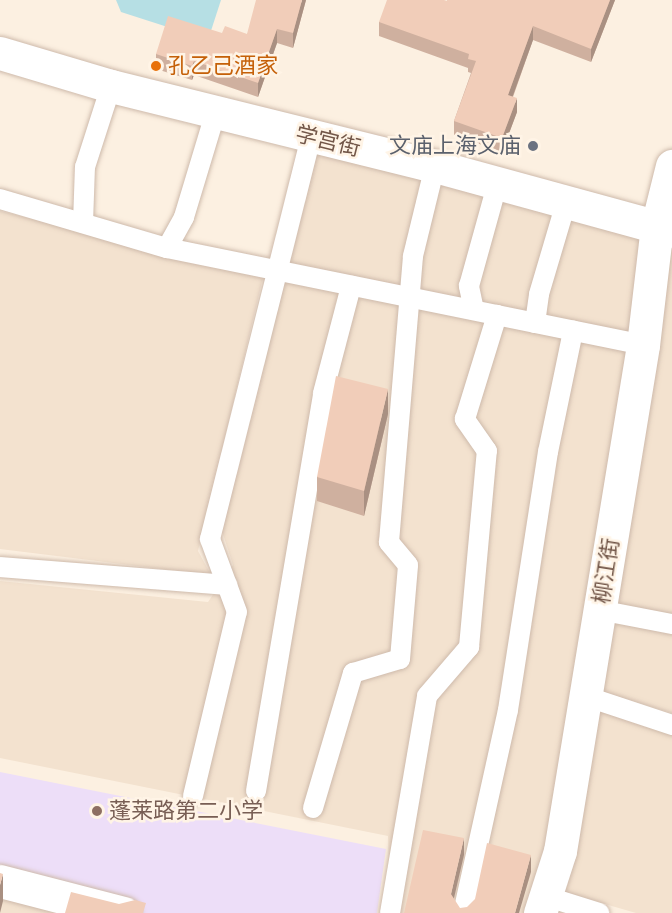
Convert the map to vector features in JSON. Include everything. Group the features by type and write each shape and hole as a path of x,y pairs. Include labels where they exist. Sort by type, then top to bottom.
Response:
{"street":[{"name":"学宫街","path":"0,53 111,86 435,166 496,185 664,228"},
{"name":"柳江街","path":"543,905 560,851 664,228 672,166"},
{"path":"0,881 124,913"}],"lane":[{"path":"83,223 85,167 111,86"},
{"path":"167,248 184,217 216,111"},
{"path":"194,796 237,612 210,539 311,137"},
{"path":"313,808 352,673 400,659 408,565 389,542 412,298 413,256 435,166"},
{"path":"474,310 469,286 496,185"},
{"path":"0,199 167,248 643,345"},
{"path":"535,323 539,294 566,203"},
{"path":"256,791 323,393 351,286"},
{"path":"390,913 427,696 469,647 487,451 465,419 497,315"},
{"path":"463,913 508,710 548,452 573,331"},
{"path":"0,567 227,585"},
{"path":"599,610 672,624"},
{"path":"585,696 672,725"},
{"path":"543,905 599,913"}],"shaded area":[{"path":"317,147 648,241 546,843 527,913 390,913 388,836 0,758 0,581 208,602 233,565 222,531"},
{"path":"0,211 263,277 198,551 211,575 0,549"},
{"path":"672,241 672,713 596,690"},
{"path":"594,707 672,733 672,913 636,913 560,891"},
{"name":"蓬莱路第二小学","path":"0,772 386,849 377,913 144,913 0,879"},
{"path":"0,888 93,913 0,913"}],"water":[{"path":"116,0 221,0 208,40 121,12"}],"building":[{"path":"256,0 302,0 293,33 277,29 258,83 194,61 192,66 156,54 168,16 222,33 225,26 247,34"},
{"path":"387,0 610,0 591,49 533,26 508,95 517,98 502,138 454,121 476,61 468,59 469,54 379,22"},
{"path":"336,376 388,389 364,491 317,477"},
{"path":"423,830 464,838 451,894 460,908 467,907 475,899 487,843 531,855 515,913 404,913"},
{"path":"71,892 119,904 135,900 146,903 143,913 65,913"}],"place":[{"name":"孔乙己酒家","path":"156,66"},
{"name":"文庙上海文庙","path":"533,146"},
{"name":"蓬莱路第二小学","path":"97,811"}]}
